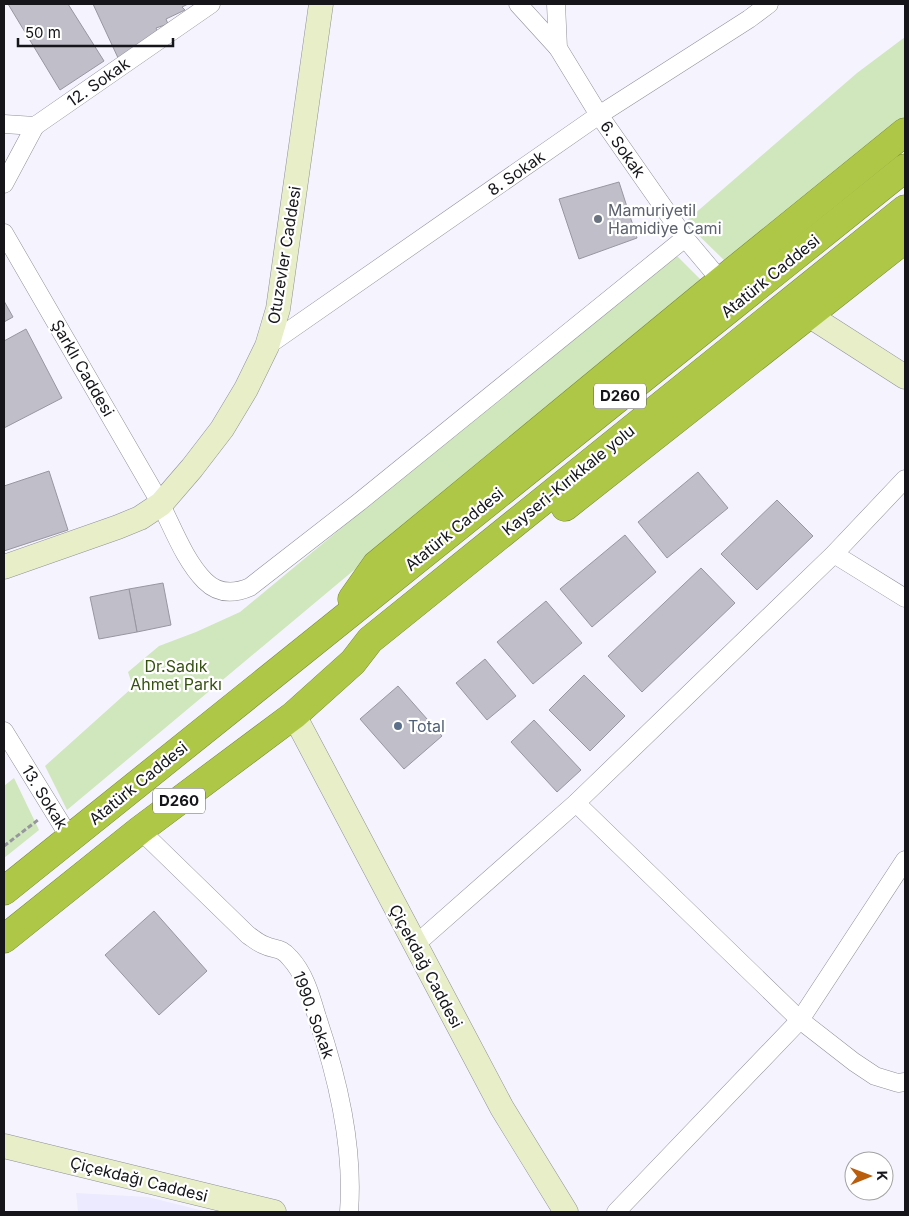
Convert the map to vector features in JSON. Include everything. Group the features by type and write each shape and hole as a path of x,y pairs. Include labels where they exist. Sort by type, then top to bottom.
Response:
{"highway":[{"path":"334,625 376,565 905,132"},
{"name":"Atatürk Caddesi","path":"4,892 905,168"},
{"name":"Kayseri-Kırıkkale yolu","path":"353,662 370,640 905,209"},
{"path":"353,662 379,652 810,316 905,239"},
{"name":"D260","path":"4,939 140,830 294,715 353,662"}],"street":[{"name":"12. Sokak","path":"4,184 35,126 211,4"},
{"name":"Otuzevler Caddesi","path":"4,567 118,527 140,518 161,504 222,430 246,389 267,346 278,309 321,4"},
{"path":"518,4 558,48"},
{"name":"6. Sokak","path":"556,4 558,48 599,115 685,238 721,281"},
{"name":"8. Sokak","path":"267,346 599,115 750,19 768,4"},
{"path":"4,124 35,126"},
{"name":"Şarklı Caddesi","path":"4,232 161,504 184,552 204,580 216,589 228,592 239,592 250,588 685,238"},
{"path":"810,316 905,377"},
{"path":"416,945 576,802 834,554 905,479"},
{"path":"834,554 905,598"},
{"name":"Çiçekdağ Caddesi","path":"294,715 502,1108 566,1212"},
{"name":"13. Sokak","path":"4,731 70,838"},
{"path":"576,802 800,1020 874,1076 898,1083 905,1082"},
{"name":"1990. Sokak","path":"140,830 248,934 263,945 282,950 300,970 322,1032 341,1103 350,1173 349,1212"},
{"path":"616,1212 800,1020 905,860"},
{"name":"Çiçekdağı Caddesi","path":"4,1146 274,1212"}],"path":[{"path":"4,846 53,809"}],"shaded area":[{"path":"76,1193 148,1197 208,1212 78,1212"}],"green space":[{"path":"905,37 905,119 727,263 685,222 857,73"},
{"name":"Dr.Sadık Ahmet Parkı","path":"676,255 701,280 67,810 45,766 133,687 128,672 159,646 240,612 478,415"},
{"path":"14,778 39,830 4,858 4,786"}],"building":[{"path":"8,4 68,4 104,61 60,90"},
{"path":"93,4 188,4 182,7 185,10 166,19 168,24 156,28 158,32 142,41 143,45 119,60"},
{"name":"Mamuriyetil Hamidiye Cami","path":"619,182 637,238 579,259 559,199"},
{"path":"4,301 13,317 4,322"},
{"path":"26,329 62,398 4,428 4,341"},
{"path":"49,471 68,530 4,551 4,486"},
{"path":"698,472 728,508 667,558 638,522"},
{"path":"777,500 813,536 757,590 721,554"},
{"path":"625,535 656,572 592,627 560,589"},
{"path":"701,568 735,603 642,692 608,656"},
{"path":"163,583 171,625 137,632 129,589"},
{"path":"129,589 137,632 99,639 90,597"},
{"path":"546,601 582,643 533,684 497,642"},
{"path":"485,659 516,696 487,720 456,683"},
{"path":"584,675 625,716 590,751 549,710"},
{"path":"398,686 442,736 404,769 360,719"},
{"path":"534,720 581,770 557,792 511,742"},
{"path":"154,911 207,971 159,1015 105,955"}],"place":[{"name":"Mamuriyetil Hamidiye Cami","path":"598,219"},
{"name":"Total","path":"398,726"}]}
